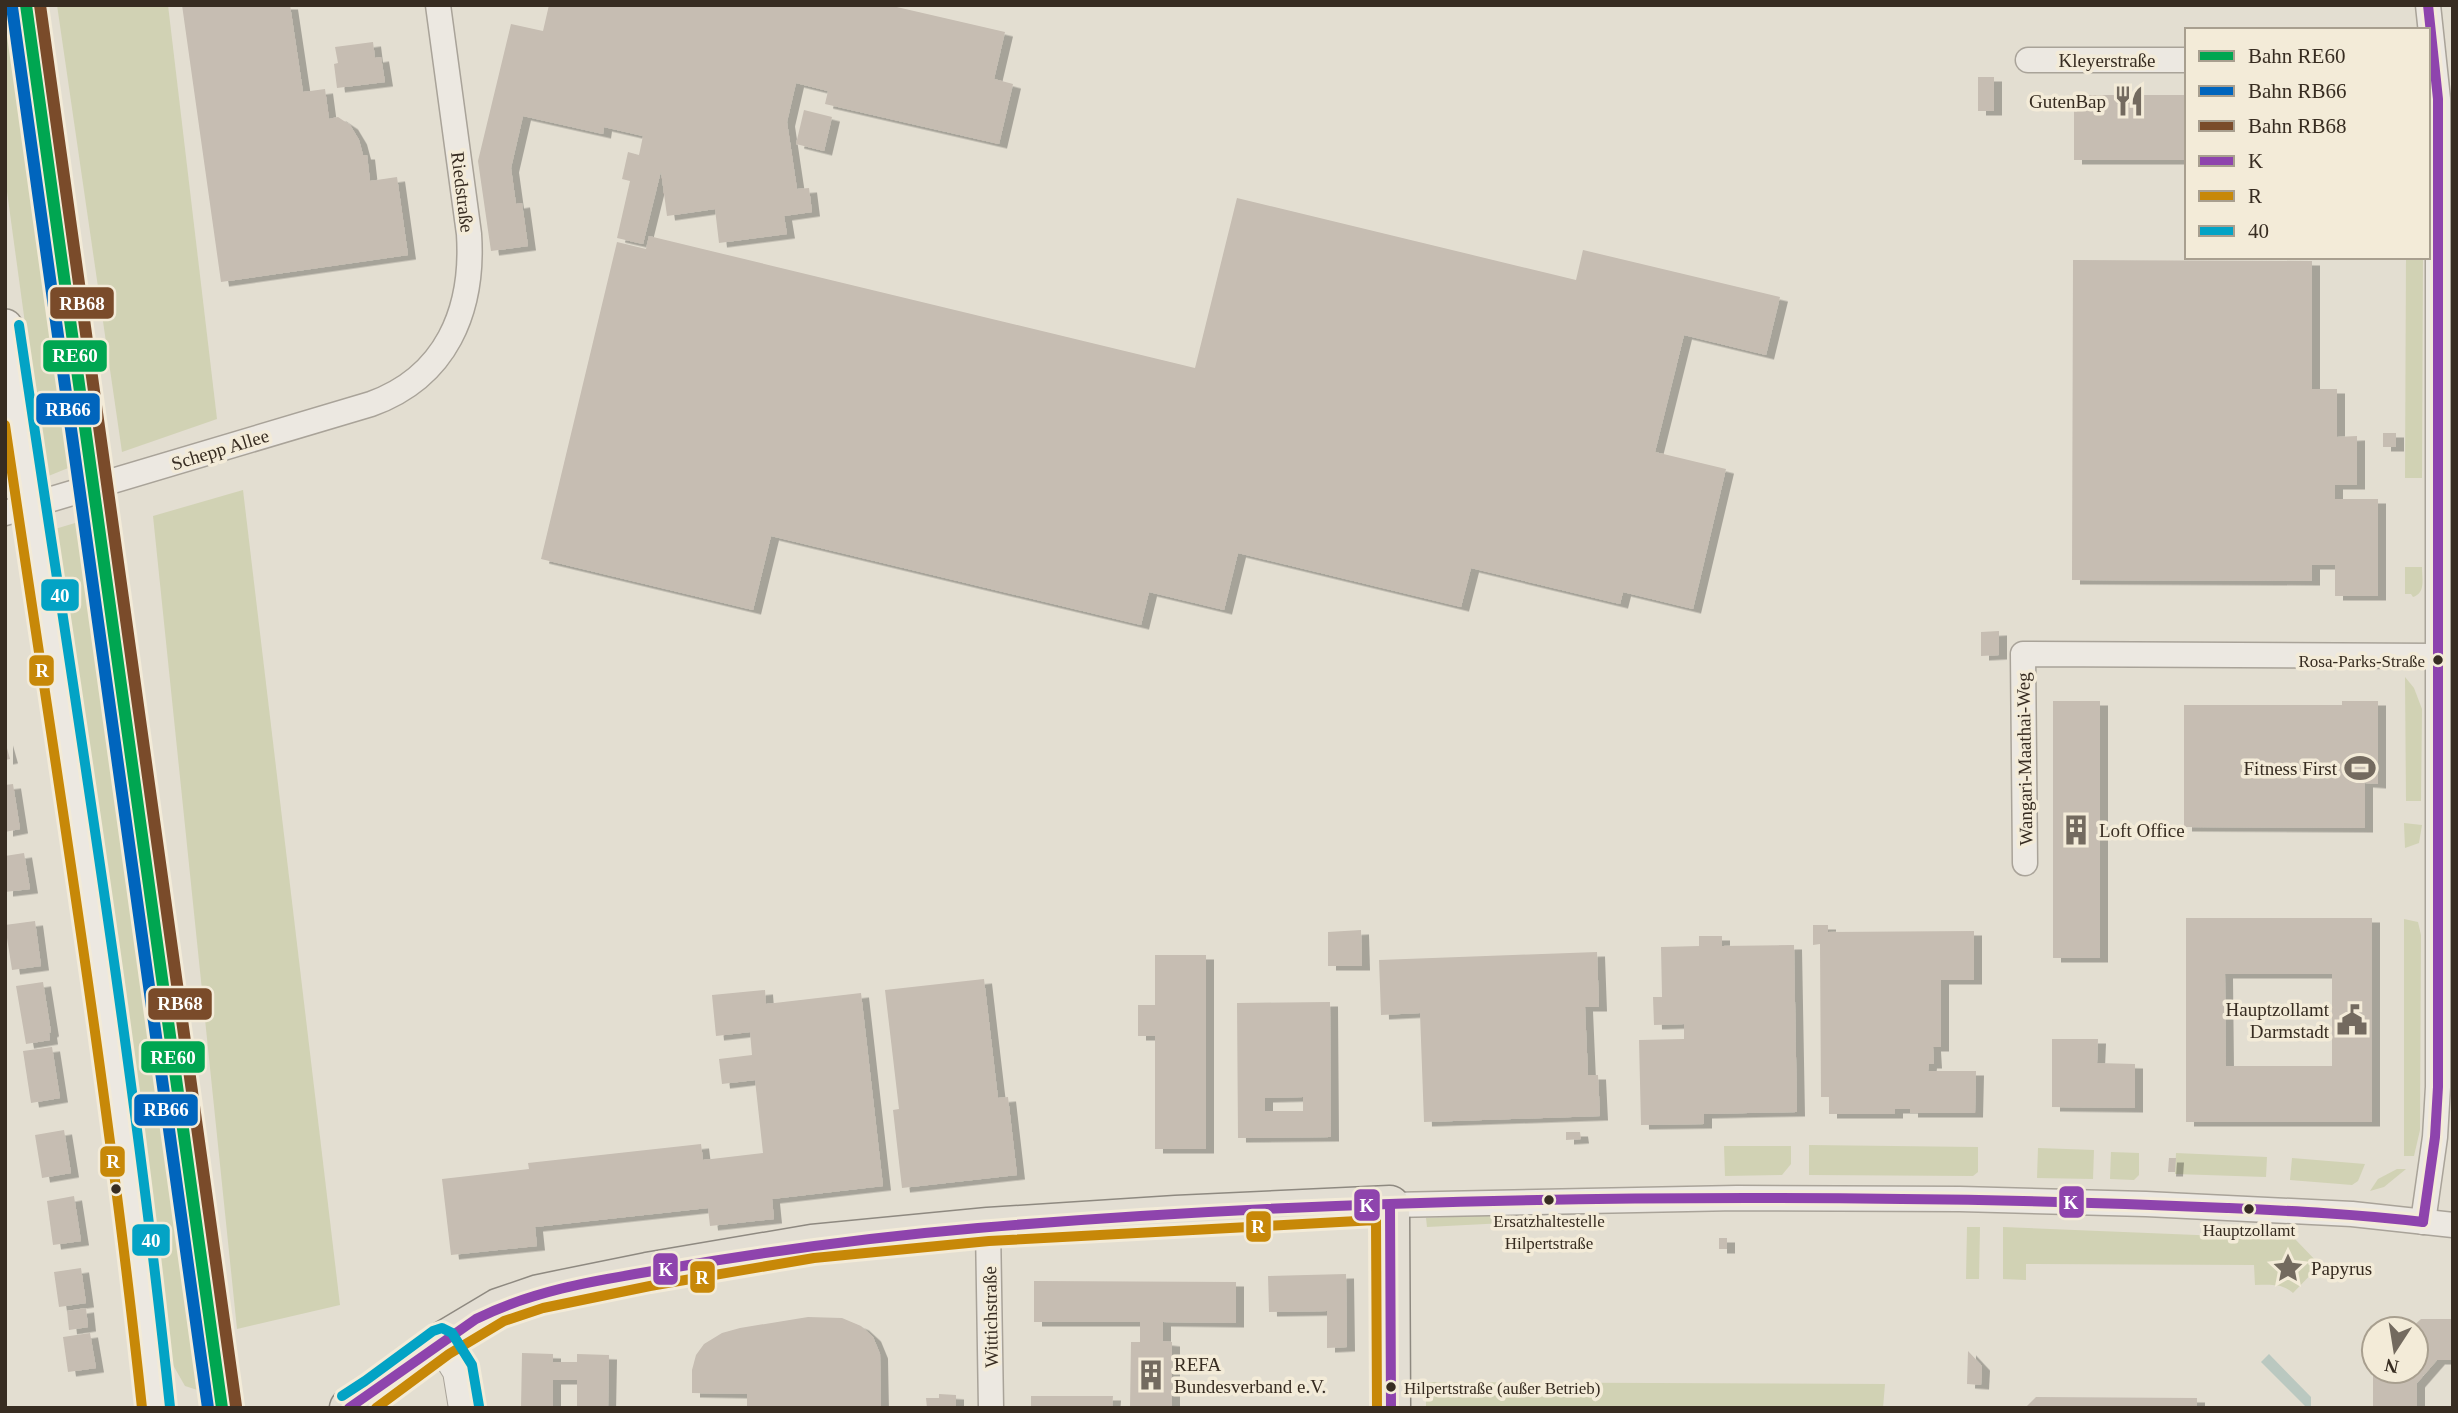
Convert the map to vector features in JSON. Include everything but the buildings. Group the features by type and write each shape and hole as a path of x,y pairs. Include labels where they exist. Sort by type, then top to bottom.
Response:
{"main road":[{"path":"5,327 13,502 91,1053 135,1408"},
{"path":"13,502 110,1042 142,1276 156,1408"},
{"path":"349,1408 431,1349 498,1308 560,1289 764,1251 988,1227 1390,1205 1391,1408"}],"street":[{"name":"Riedstraße","path":"427,370 443,351 457,320 467,283 470,258 439,5"},
{"path":"2423,1222 2438,1102 2439,61 2428,5"},
{"name":"Kleyerstraße","path":"2028,60 2185,60"},
{"name":"Schepp Allee","path":"13,502 69,494 380,400 414,382 427,370"},
{"name":"Wangari-Maathai-Weg","path":"2025,863 2023,654 2438,656"},
{"path":"1390,1205 1750,1198 1960,1199 2146,1204 2352,1214 2453,1225"},
{"name":"Wittichstraße","path":"988,1227 991,1408"},
{"path":"431,1349 442,1381 458,1408"},
{"path":"431,1349 456,1364 466,1408"}],"green space":[{"path":"5,5 19,5 83,462 46,477 5,177"},
{"path":"57,5 168,5 217,419 122,452"},
{"path":"2406,259 2423,259 2422,478 2405,478"},
{"path":"243,490 340,1305 237,1329 153,516"},
{"path":"85,520 213,1395 185,1386 173,1365 55,529"},
{"path":"2405,567 2422,567 2422,589 2413,597 2411,594 2405,594"},
{"path":"2405,677 2414,688 2422,709 2421,801 2406,801"},
{"path":"2404,823 2422,825 2419,843 2405,848"},
{"path":"2404,919 2418,922 2421,935 2420,1130 2414,1156 2404,1156"},
{"path":"1809,1145 1978,1147 1978,1172 1973,1176 1809,1175"},
{"path":"1724,1146 1791,1146 1791,1164 1782,1175 1725,1176"},
{"path":"2038,1148 2094,1150 2093,1179 2037,1178"},
{"path":"2111,1152 2139,1153 2139,1175 2134,1180 2110,1179"},
{"path":"2176,1153 2267,1157 2266,1177 2175,1174"},
{"path":"2292,1158 2365,1164 2358,1181 2352,1185 2290,1180"},
{"path":"2397,1169 2406,1169 2384,1187 2370,1191 2378,1179"},
{"path":"1505,1215 1505,1223 1427,1227 1426,1218"},
{"path":"1967,1227 1980,1227 1979,1279 1966,1279"},
{"path":"2003,1227 2295,1239 2320,1265 2293,1293 2280,1286 2255,1285 2254,1265 2026,1264 2026,1280 2003,1279"},
{"path":"1426,1382 1885,1384 1883,1408 1426,1408"}],"shaded area":[{"path":"2269,1354 2311,1397 2311,1408 2307,1408 2261,1362"}],"rail line":[{"name":"RE60","path":"26,5 222,1408"},
{"name":"RB68","path":"40,5 236,1406"},
{"name":"RB66","path":"12,7 208,1408"}],"transit line":[{"name":"K","path":"2423,1222 2435,1137 2438,1087 2438,99 2428,5"},
{"name":"40","path":"19,325 138,1136 170,1407"},
{"name":"R","path":"5,425 96,1039 142,1408"},
{"name":"K","path":"349,1408 476,1319 545,1293 616,1277 743,1256 978,1228 1324,1206 1671,1198 1943,1199 2105,1203 2300,1212 2423,1222"},
{"name":"K","path":"1390,1205 1391,1408"},
{"name":"R","path":"376,1408 449,1354 504,1321 543,1308 650,1286 814,1258 989,1241 1376,1220 1377,1408"},
{"name":"40","path":"342,1396 433,1331 442,1328 452,1333 472,1365 479,1406"}],"place":[{"name":"GutenBap","path":"2129,101"},
{"name":"Rosa-Parks-Straße","path":"2438,660"},
{"name":"Fitness First","path":"2360,768"},
{"name":"Loft Office","path":"2076,830"},
{"name":"Hauptzollamt Darmstadt","path":"2352,1020"},
{"name":"Ersatzhaltestelle Hilpertstraße","path":"1549,1200"},
{"name":"Hauptzollamt","path":"2249,1209"},
{"name":"Papyrus","path":"2288,1268"},
{"name":"REFA Bundesverband e.V.","path":"1151,1375"},
{"name":"Hilpertstraße (außer Betrieb)","path":"1391,1387"}]}
